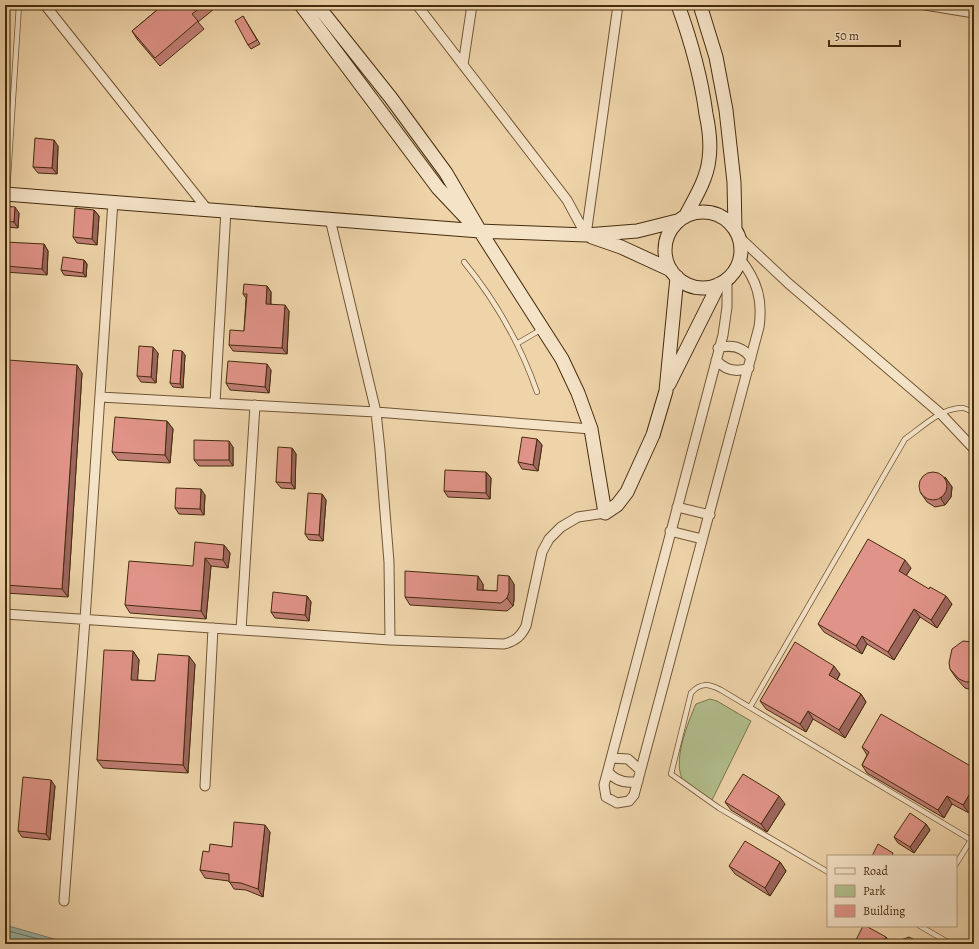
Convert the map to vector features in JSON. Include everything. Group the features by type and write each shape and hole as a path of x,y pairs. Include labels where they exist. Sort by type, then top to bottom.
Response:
{"street":[{"path":"45,5 207,209"},
{"path":"301,5 438,188 480,230"},
{"path":"317,5 391,98 428,148 458,192 480,230 543,328 571,376 591,429 605,513"},
{"path":"417,5 567,200 586,236 621,248 674,274 686,284 697,287 708,287 723,282"},
{"path":"463,64 472,5"},
{"path":"586,236 618,5"},
{"path":"666,391 674,274 666,261 664,250 666,239 670,229 682,218 704,180 709,159 708,127 702,84 693,47 678,5"},
{"path":"5,614 390,640 504,644 512,642 522,636 526,626 542,552 549,539 561,527 578,517 605,513 617,505 627,492 653,435 666,391 723,282 735,270 740,259 741,247 737,232 734,182 726,110 716,57 700,5"},
{"path":"925,5 974,13"},
{"path":"6,194 480,230 586,236 637,231 682,218 696,212 708,212 718,215 728,221 788,283 941,414 974,449"},
{"path":"64,901 85,620 113,201"},
{"path":"215,403 226,210"},
{"path":"330,218 376,412 388,554 390,640"},
{"path":"723,282 726,321 603,790 606,797 617,803 624,803 632,799 638,781 759,327 760,303 754,279 740,259"},
{"path":"718,348 731,346 737,347 747,353 751,358"},
{"path":"716,360 725,368 731,370 743,370 749,368"},
{"path":"100,397 376,412 591,429"},
{"path":"241,630 255,405"},
{"path":"677,506 710,515"},
{"path":"670,530 702,539"},
{"path":"204,786 213,628"},
{"path":"611,758 628,759 640,770"},
{"path":"608,772 619,780 628,782 638,781"}],"lane":[{"path":"6,194 19,5"},
{"path":"464,262 488,293 518,343 537,392"},
{"path":"518,343 543,328"},
{"path":"750,707 905,439 941,414 960,408 966,408 974,413"},
{"path":"827,871 719,808 670,774 691,694 696,688 703,685 711,686 750,707 971,840"},
{"path":"957,862 974,835"},
{"path":"922,927 951,944"}],"green space":[{"path":"710,699 717,701 751,721 711,802 686,785 680,774 679,765 685,732 696,704"}],"water":[{"path":"5,925 72,944 5,944"}],"building":[{"path":"163,5 204,5 192,14 198,21 155,58 132,31"},
{"path":"243,16 257,40 248,45 235,21"},
{"path":"35,138 54,140 52,168 33,167"},
{"path":"5,206 15,207 14,222 5,221"},
{"path":"75,208 94,210 92,239 73,237"},
{"path":"5,242 44,244 42,269 5,266"},
{"path":"63,257 84,260 83,273 61,270"},
{"path":"244,284 267,286 266,304 285,305 282,348 229,345 230,330 244,331 247,294 243,294"},
{"path":"139,346 153,347 151,377 137,376"},
{"path":"173,350 182,351 180,384 170,383"},
{"path":"8,360 77,365 62,589 5,585 5,402"},
{"path":"228,361 267,364 265,387 226,383"},
{"path":"115,417 167,421 165,455 112,452"},
{"path":"522,437 537,439 533,465 518,462"},
{"path":"194,440 229,441 229,460 194,460"},
{"path":"278,447 292,448 291,483 276,482"},
{"path":"445,470 486,472 486,493 444,491"},
{"path":"933,472 939,473 943,476 946,480 946,492 943,496 939,499 933,500 927,499 923,496 920,492 919,486 920,480 923,476 927,473"},
{"path":"176,488 201,489 200,509 175,508"},
{"path":"308,493 322,494 319,535 305,534"},
{"path":"868,539 905,560 899,571 929,589 930,587 946,596 931,620 914,609 888,652 862,636 856,646 818,624"},
{"path":"195,542 224,545 223,560 205,558 201,611 125,605 129,561 193,566"},
{"path":"405,571 478,576 477,590 497,591 498,575 509,576 509,592 507,598 501,603 405,597"},
{"path":"273,592 307,596 305,615 271,612"},
{"path":"963,641 974,642 974,681 966,682 959,679 950,669 949,663 952,649"},
{"path":"795,642 834,666 829,675 861,694 839,730 808,711 800,724 760,701"},
{"path":"104,650 133,651 131,680 155,681 158,654 189,656 183,765 97,760"},
{"path":"881,714 974,768 974,787 963,805 947,796 938,810 862,765 869,752 862,747"},
{"path":"743,774 779,796 761,824 725,802"},
{"path":"23,777 51,780 46,834 18,831"},
{"path":"910,813 926,824 910,847 894,837"},
{"path":"234,822 265,825 258,889 241,883 229,882 229,874 200,870 203,851 209,852 210,844 232,847"},
{"path":"745,841 780,862 765,888 729,866"},
{"path":"878,844 893,853 892,855 872,855"},
{"path":"862,927 868,927 886,937 882,944 854,944"},
{"path":"909,937 921,944 891,944 891,939 896,942"}]}
